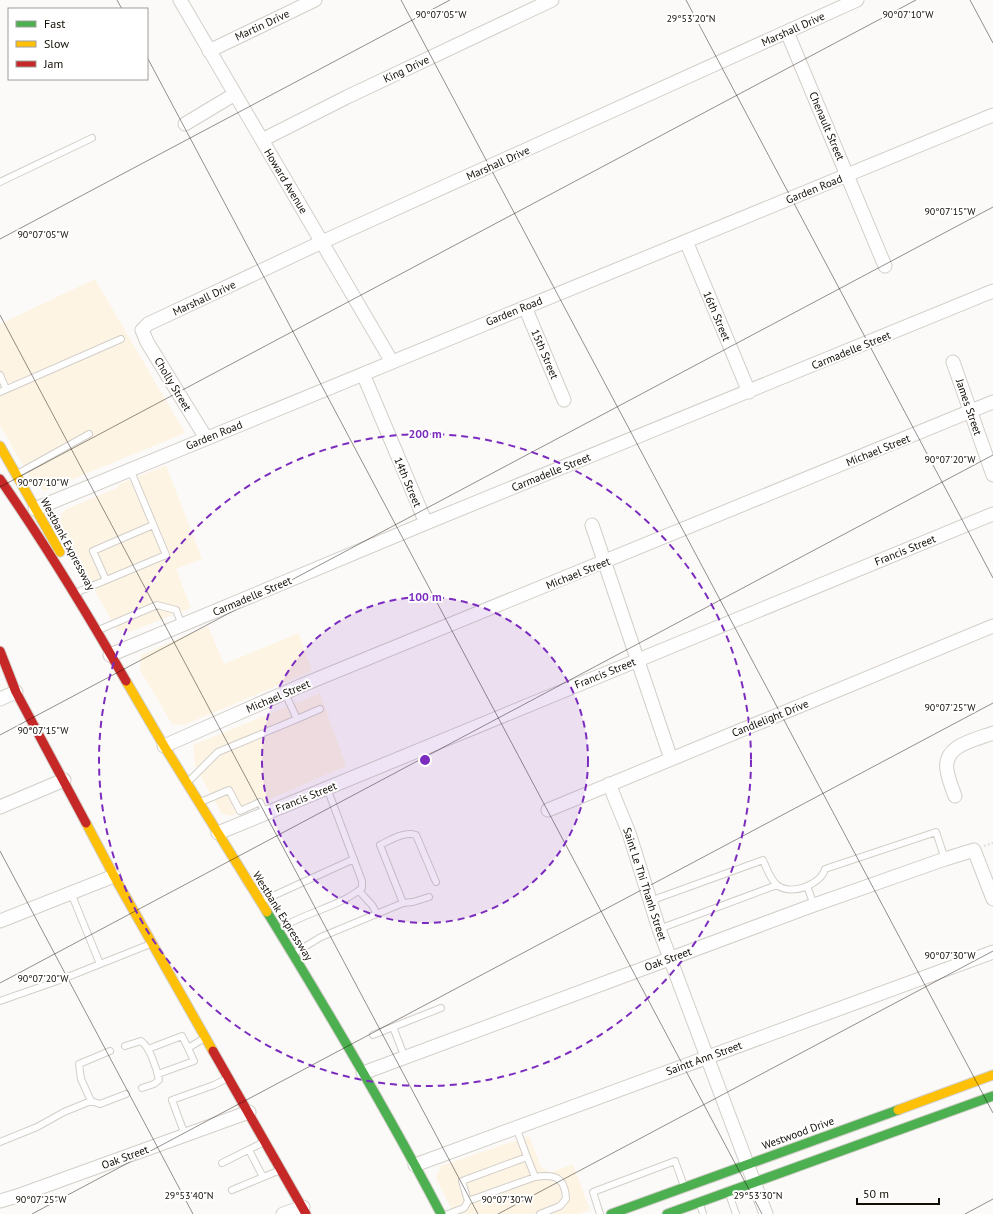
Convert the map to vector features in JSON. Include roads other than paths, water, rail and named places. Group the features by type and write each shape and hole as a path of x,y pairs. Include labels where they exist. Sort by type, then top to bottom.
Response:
{"main road":[{"name":"Westbank Expressway","path":"0,446 67,565 98,633"},
{"name":"Westbank Expressway","path":"0,479 27,518 98,633 164,746 293,954 363,1073 441,1214"},
{"path":"0,651 16,692"},
{"path":"0,669 16,692 114,876 305,1211"},
{"name":"Westwood Drive","path":"611,1214 993,1075"},
{"path":"667,1214 993,1096"},
{"path":"423,1180 423,1203"}],"street":[{"name":"Howard Avenue","path":"180,0 392,362"},
{"name":"Martin Drive","path":"209,51 315,0"},
{"name":"King Drive","path":"262,140 347,97 552,0"},
{"name":"Marshall Drive","path":"142,330 148,324 322,242 857,0"},
{"name":"Chenault Street","path":"787,32 885,266"},
{"path":"185,124 235,94"},
{"name":"Garden Road","path":"35,509 993,115"},
{"name":"16th Street","path":"686,241 748,392"},
{"name":"Carmadelle Street","path":"110,655 993,291"},
{"name":"15th Street","path":"525,307 564,400"},
{"name":"Cholly Street","path":"142,330 147,342 206,438"},
{"name":"James Street","path":"954,362 993,475"},
{"name":"14th Street","path":"363,374 426,524"},
{"name":"Michael Street","path":"164,746 285,692 993,402"},
{"name":"Francis Street","path":"218,833 993,514"},
{"path":"592,525 671,759"},
{"name":"Candlelight Drive","path":"548,810 993,626"},
{"path":"0,699 16,692"},
{"path":"956,796 947,772 946,765 949,754 958,746 993,733"},
{"path":"0,807 64,780"},
{"name":"Saint Le Thi Thanh Street","path":"609,784 629,833 659,929 766,1214"},
{"name":"Oak Street","path":"363,1073 670,958 945,858 974,850 993,899"},
{"path":"0,921 114,876"},
{"name":"Saintt Ann Street","path":"415,1165 707,1056 993,952"},
{"name":"Oak Street","path":"0,1201 249,1112"},
{"path":"283,1214 305,1211"}],"lane":[{"path":"0,182 92,138"},
{"path":"0,392 121,339"},
{"path":"0,375 6,389"},
{"path":"16,474 89,434"},
{"path":"80,591 166,555 130,470"},
{"path":"106,580 93,552 153,525"},
{"path":"98,633 157,605 176,610 182,625"},
{"path":"285,692 297,719"},
{"path":"187,783 218,752 320,709"},
{"path":"278,930 291,922 353,896 362,888 362,881 327,788"},
{"path":"200,803 229,790 240,811 260,802 265,814"},
{"path":"650,901 764,860 770,877 777,885 785,890 791,890 807,886 817,880 824,873 825,869 936,832 945,858"},
{"path":"403,903 380,845 403,834 416,835 436,882"},
{"path":"260,902 354,859"},
{"path":"659,929 777,885"},
{"path":"807,886 814,905"},
{"path":"359,891 372,905 377,914"},
{"path":"71,893 100,964"},
{"path":"293,954 321,937 403,903 413,902 429,897"},
{"path":"0,1001 60,980 152,943"},
{"path":"373,1035 441,1008"},
{"path":"393,1027 405,1058"},
{"path":"148,1049 182,1036 194,1061 158,1074"},
{"path":"188,1048 206,1038"},
{"path":"126,1046 141,1041 148,1049 158,1074 159,1080 154,1084 142,1088"},
{"path":"91,1102 81,1080 79,1064 110,1051"},
{"path":"185,1135 172,1100 214,1085 229,1077"},
{"path":"0,1142 37,1127 64,1112 91,1102 100,1104 126,1094"},
{"path":"516,1127 535,1177"},
{"path":"222,1163 266,1142"},
{"path":"249,1150 263,1177"},
{"path":"448,1214 465,1211 468,1201 462,1181 528,1157"},
{"path":"600,1214 593,1192 675,1161 684,1187"},
{"path":"232,1190 281,1169"},
{"path":"468,1201 535,1177 554,1176 561,1180 566,1188 566,1199 560,1206 540,1214"},
{"path":"728,1192 736,1214"},
{"path":"699,1202 703,1214"}]}
